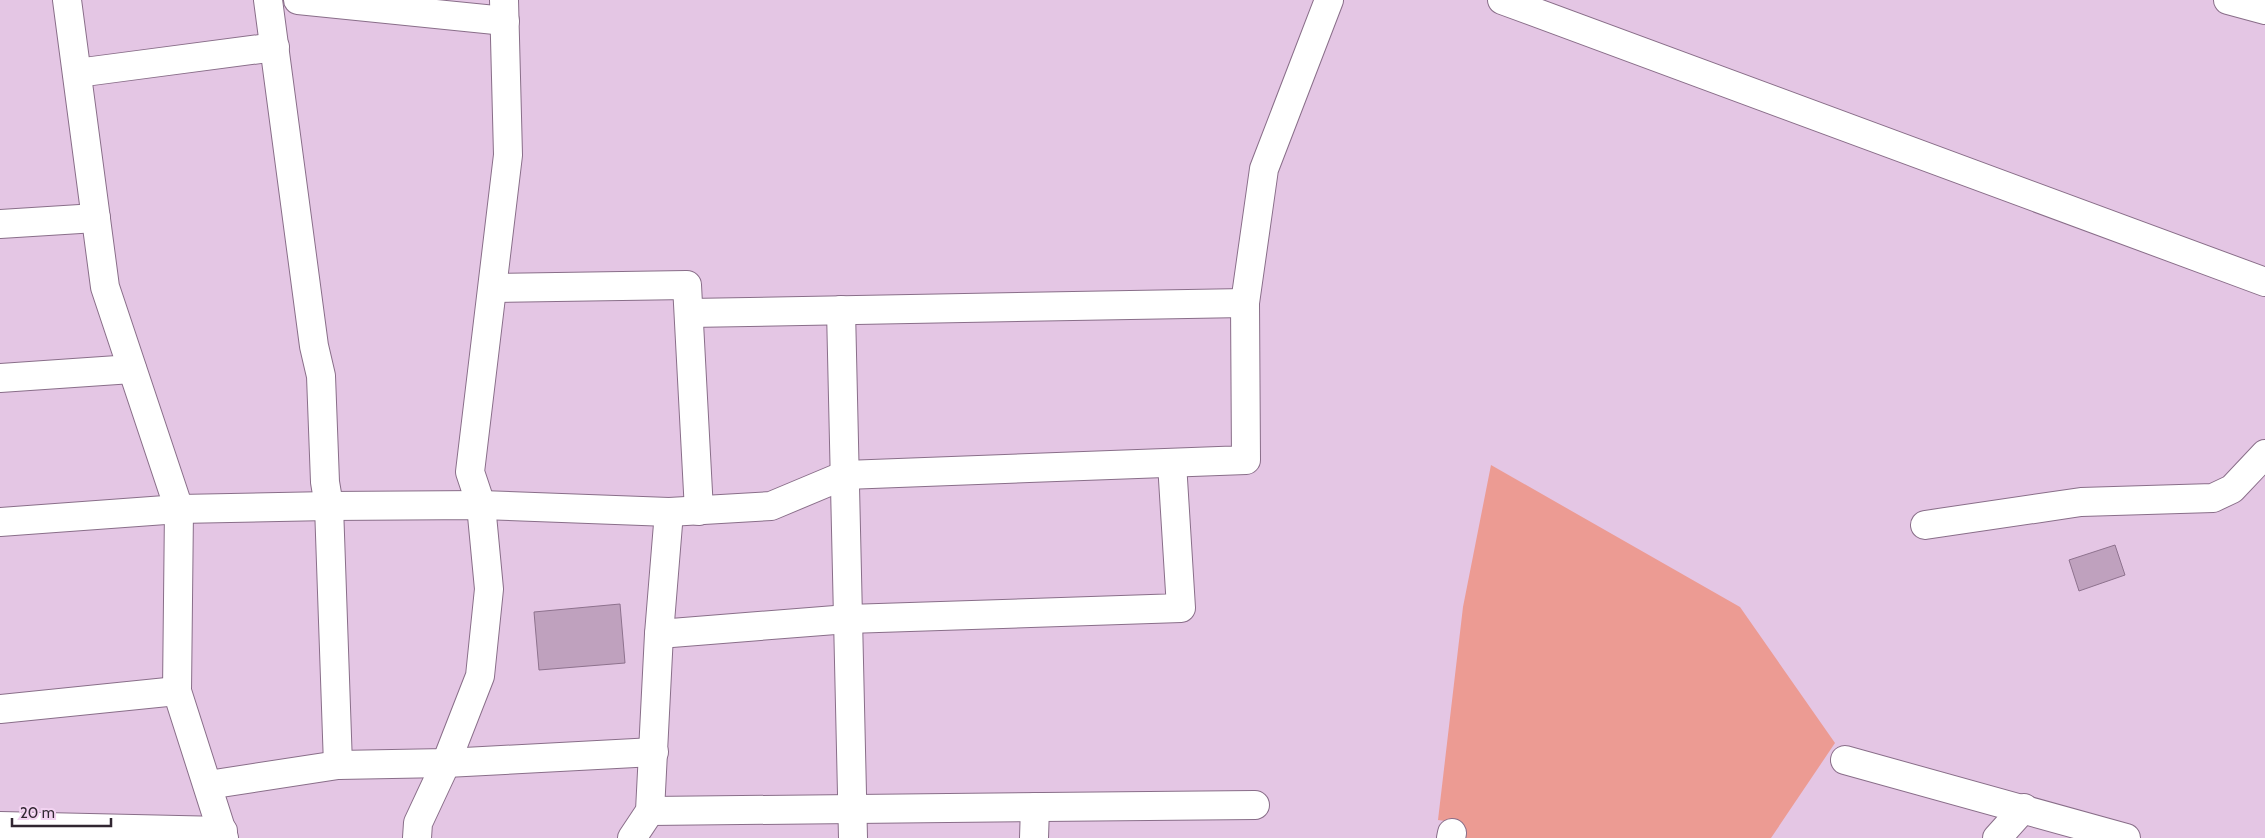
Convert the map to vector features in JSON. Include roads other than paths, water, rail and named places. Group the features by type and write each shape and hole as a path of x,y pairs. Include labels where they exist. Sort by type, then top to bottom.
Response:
{"street":[{"path":"0,826 224,835 177,691 179,509 105,286 67,0"},
{"path":"268,0 314,346 321,376 325,482 329,506 338,765"},
{"path":"298,0 505,10 508,155 470,472 480,505 489,589 480,676 446,763 418,823 417,838"},
{"path":"0,522 179,509 329,506 480,505 669,512 699,511 771,506 844,475 1246,460 1245,303 1264,169 1329,0"},
{"path":"1502,0 2265,282"},
{"path":"2228,0 2265,10"},
{"path":"77,73 275,46"},
{"path":"0,224 96,218"},
{"path":"493,288 688,285 699,511"},
{"path":"689,313 1245,303"},
{"path":"841,310 853,838"},
{"path":"0,378 132,369"},
{"path":"1925,525 2081,502 2212,498 2232,489 2265,454"},
{"path":"659,634 848,619 1181,608 1172,463"},
{"path":"632,838 650,811 659,634 669,512"},
{"path":"0,709 177,691"},
{"path":"208,785 338,765 446,763 654,752"},
{"path":"1845,760 2024,808 2113,836"},
{"path":"650,811 1255,805"},
{"path":"1034,807 1034,838"},
{"path":"1997,838 2024,808"}]}
